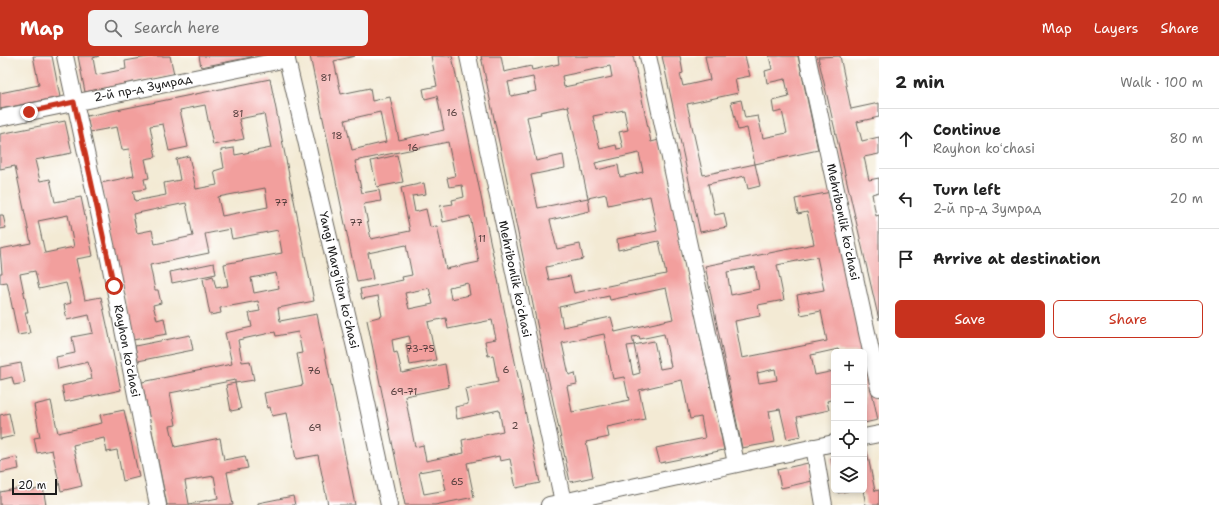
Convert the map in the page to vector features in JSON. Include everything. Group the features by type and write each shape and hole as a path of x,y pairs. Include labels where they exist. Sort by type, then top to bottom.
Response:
{"street":[{"name":"Rayhon koʻchasi","path":"65,56 108,254 158,505"},
{"name":"Mehribonlik koʻchasi","path":"468,56 556,504 736,463 831,444"},
{"path":"648,56 736,463"},
{"name":"Mehribonlik koʻchasi","path":"807,56 879,388"},
{"name":"2-й пр-д Зумрад","path":"0,118 286,58"},
{"name":"Yangi Margʻilon koʻchasi","path":"286,58 357,356 389,505"},
{"path":"867,436 879,434"},
{"path":"814,447 824,505"}],"building":[{"path":"33,56 52,56 60,97 0,109 0,93 39,85"},
{"path":"78,56 99,56 93,58 96,75 126,69 125,61 153,56 170,56 174,74 85,92"},
{"path":"199,56 252,56 252,57 201,67"},
{"path":"310,56 355,56 334,61 341,94 370,88 372,101 390,97 399,140 444,130 437,96 425,99 423,89 437,86 431,56 452,56 540,483 516,488 510,459 500,461 499,456 467,463 474,497 435,505 405,505 367,320 382,316 378,296 362,299 360,289 403,280 402,277 412,275 406,245 368,253 373,279 357,282","holes":["380,112 386,142 352,150 345,120","448,142 455,176 447,178 449,187 462,185 464,197 452,200 453,204 440,206 443,222 470,216 479,262 446,269 437,226 430,227 426,209 415,212 412,196 426,194 424,183 401,188 410,231 371,239 364,204 381,201 379,190 362,193 355,161","468,283 470,295 451,299 449,287","429,288 433,304 409,309 405,293","446,318 448,329 492,320 496,339 485,341 488,356 493,355 498,382 465,389 468,404 455,407 457,419 499,410 503,431 462,440 464,453 426,461 423,445 415,447 405,396 449,387 445,364 402,373 397,352 394,353 392,340 409,336 411,343 406,344 410,365 436,360 428,322","441,468 446,490 424,494 419,472"]},
{"path":"481,56 501,56 504,72 531,66 532,70 559,64 558,56 633,56 651,142 659,140 724,450 660,463 656,448 705,438 701,417 690,419 682,380 639,390 645,419 607,427 609,437 586,442 593,477 570,482","holes":["610,66 612,77 564,87 562,76","533,77 536,91 511,96 508,82","568,106 588,198 538,208 531,175 565,168 563,155 536,161 527,117 541,114 540,112","624,110 628,130 619,132 623,148 617,149 616,145 600,149 593,116","639,153 643,172 620,177 618,165 597,170 595,163","606,194 608,205 650,196 657,231 617,239 618,250 659,241 666,274 574,293 570,276 549,280 546,267 583,259 580,244 557,249 550,220 590,211 588,198","666,288 673,319 615,332 611,317 563,327 559,307 609,296 610,300","604,334 613,379 624,377 629,400 572,412 567,386 577,384 575,373 569,375 562,343","664,334 671,367 660,369 654,341 634,345 632,337 639,336 640,339","634,345 640,373 633,375 627,346"]},
{"path":"662,56 680,56 683,73 680,74 683,86 710,80 705,56 745,56 750,76 735,79 738,93 687,104 703,175 755,164 760,186 748,189 745,176 708,184 715,215 724,213 727,227 700,232"},
{"path":"769,56 798,56 818,150 755,164 747,128 738,130 731,102 741,100 745,118 758,116 763,138 787,133 782,111 774,113 772,101 789,97 785,79 767,83 765,71 772,69"},
{"path":"840,56 851,109 879,103 879,117 857,122 862,141 879,137 879,154 864,157 869,180 879,178 879,192 872,194 876,216 879,215 879,320 818,57"},
{"path":"270,79 314,301 278,308 280,321 317,314 355,505 328,505 318,455 296,459 287,413 272,416 270,407 267,408 264,393 303,385 297,354 302,353 298,332 276,336 275,332 238,340 242,362 250,361 254,380 235,383 235,380 170,393 176,425 170,426 175,447 220,438 224,460 245,456 248,468 227,472 233,505 167,505 142,382 232,364 225,333 252,327 249,313 260,311 258,301 220,308 221,313 210,315 203,279 213,276 216,288 228,286 224,264 282,253 278,230 232,239 230,229 205,234 209,253 150,265 155,290 158,290 161,303 153,305 157,320 164,318 167,334 133,340 101,183 134,176 129,149 122,150 117,127 90,132 87,116","holes":["205,105 213,145 244,139 239,119 264,114 271,148 235,155 234,148 221,150 224,168 214,171 217,185 196,189 189,156 176,159 180,180 164,183 166,195 135,201 133,191 146,189 144,179 149,178 145,159 156,157 150,126 163,124 169,151 188,147 180,110","265,188 268,207 222,216 218,197","186,203 193,236 155,244 152,230 137,233 133,214","276,273 279,288 254,293 251,278","214,476 218,498 189,504 185,481"]},
{"path":"65,121 72,153 35,160 40,181 50,179 55,202 81,197 93,256 76,259 85,300 101,297 121,390 65,402 62,386 92,379 88,362 58,369 56,357 75,353 72,337 93,333 89,315 67,320 64,305 71,303 66,283 39,289 35,271 20,274 28,312 25,312 30,333 18,335 7,282 0,283 0,273 2,273 0,249 31,243 15,166 0,169 0,134","holes":["68,215 74,247 45,253 38,221"]},
{"path":"397,155 403,182 377,187 371,161"},
{"path":"831,192 863,349 831,349 831,351 811,355 815,375 831,372 831,400 827,401 829,410 797,417 801,436 787,439 780,409 769,411 775,442 742,448 705,266 814,244 807,212 798,214 795,199","holes":["817,257 824,290 797,295 801,315 821,311 827,341 742,358 735,321 760,316 758,305 784,300 777,265","755,267 759,289 731,295 727,272","775,369 777,380 759,383 757,373"]},
{"path":"0,215 3,215 6,228 0,229"},
{"path":"214,263 216,274 172,283 170,272"},
{"path":"190,335 193,350 138,361 135,346"},
{"path":"21,363 25,383 14,385 12,377 0,380 0,367"},
{"path":"867,369 878,420 867,422"},
{"path":"235,383 241,409 231,411 226,385"},
{"path":"51,401 58,433 102,423 100,415 124,410 139,477 123,481 117,450 107,452 104,438 73,445 82,486 61,491 52,450 37,453 34,438 40,437 34,405"},
{"path":"9,413 14,436 0,439 0,415"},
{"path":"867,451 875,491 879,490 879,505 866,505 864,493 867,493"},
{"path":"17,457 19,469 0,473 0,461"},
{"path":"808,463 812,481 781,488 777,470"},
{"path":"27,487 28,491 43,488 46,505 0,505 0,492"},
{"path":"293,496 295,505 258,505 258,503"}],"route":[{"path":"29,112 74,102 114,286"}]}
